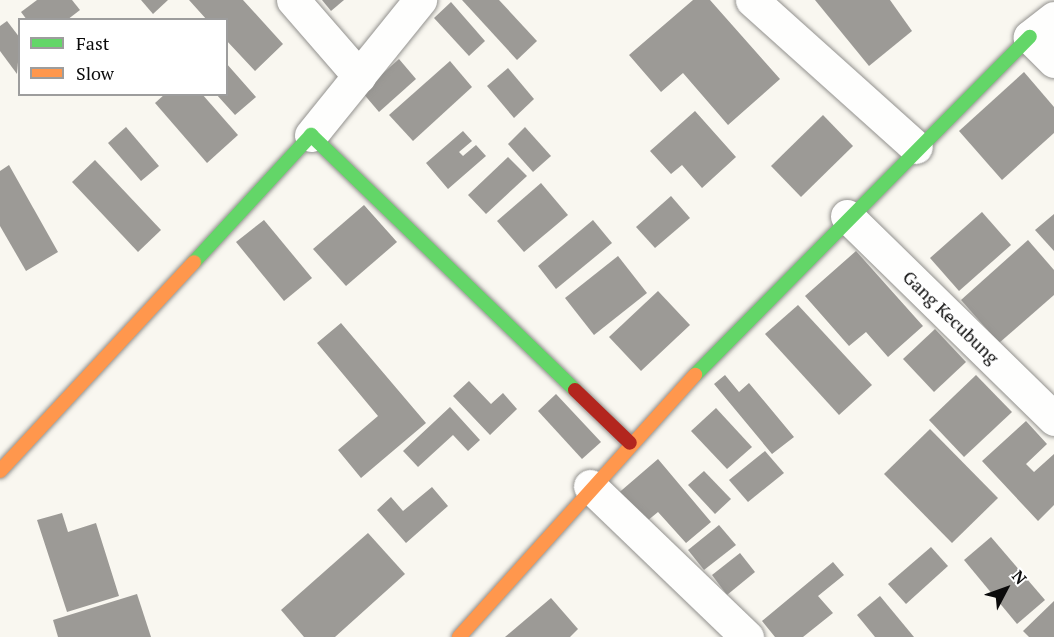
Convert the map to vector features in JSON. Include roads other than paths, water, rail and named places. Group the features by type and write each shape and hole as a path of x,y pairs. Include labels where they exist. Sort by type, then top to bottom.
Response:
{"street":[{"path":"294,0 360,76"},
{"path":"0,471 311,135 420,0"},
{"path":"752,0 916,147"},
{"path":"459,637 590,486 847,216 1042,28 1054,61"},
{"path":"311,135 630,443"},
{"name":"Gang Kecubung","path":"847,216 1054,419"},
{"path":"590,486 747,637"}]}
